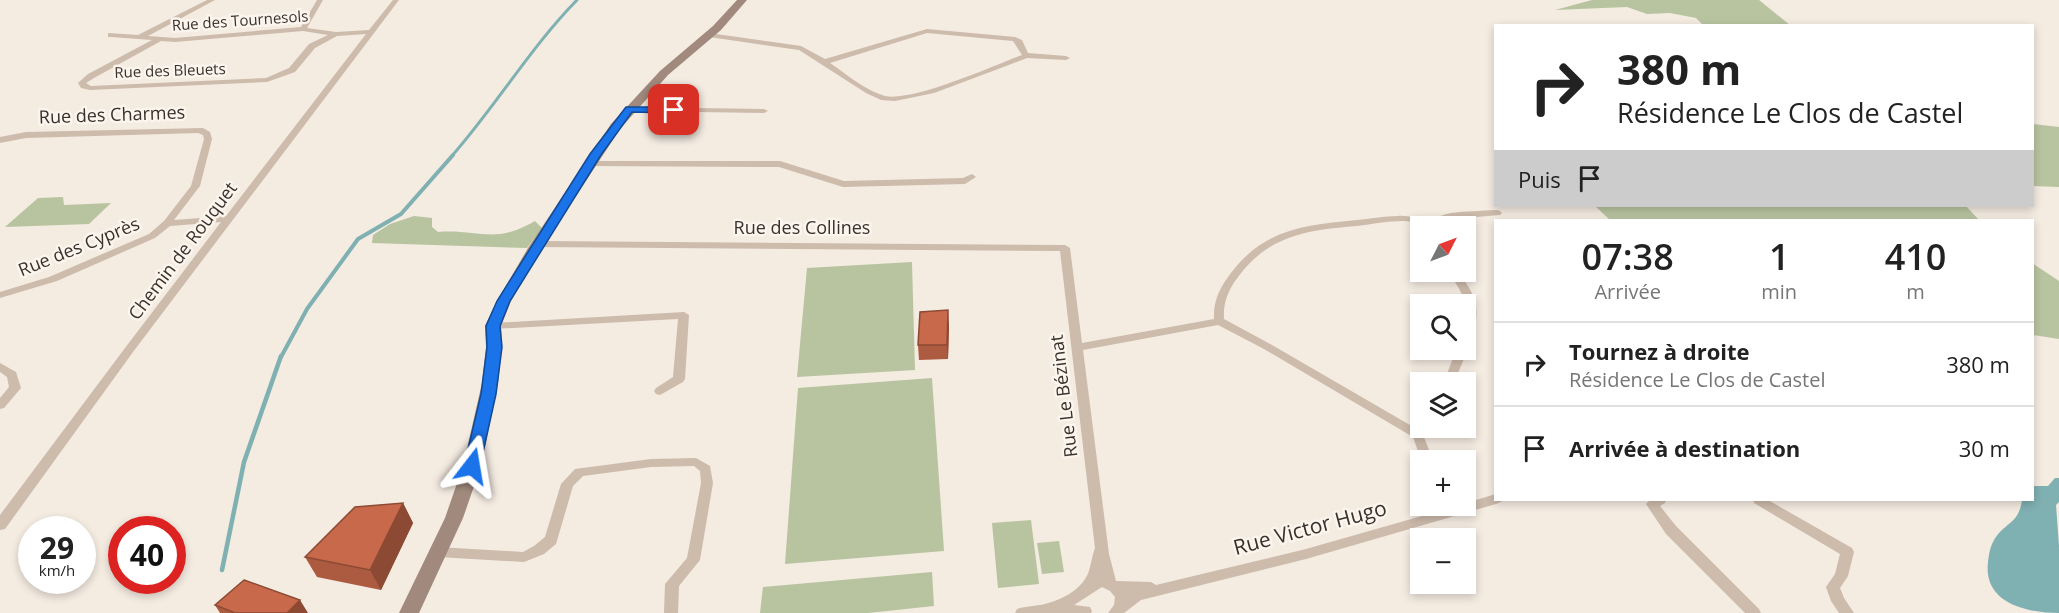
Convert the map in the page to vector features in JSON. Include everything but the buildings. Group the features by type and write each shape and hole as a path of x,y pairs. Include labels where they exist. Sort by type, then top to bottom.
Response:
{"street":[{"path":"140,37 212,0"},
{"path":"303,29 320,0"},
{"name":"Chemin de Rouquet","path":"0,525 228,219 396,0"},
{"path":"409,613 438,552 472,466 490,382 495,347 493,326 504,301 589,164 629,109 663,73 733,13 742,0"},
{"name":"Rue des Tournesols","path":"111,35 183,40 303,29 336,34 371,32"},
{"path":"824,62 931,30 1015,39 1026,56"},
{"name":"Rue des Bleuets","path":"160,39 82,83 90,88 267,80 292,70 312,46 336,34"},
{"path":"709,35 801,48 881,97 892,100 923,92 1026,56 1035,54 1065,58"},
{"path":"629,109 764,111"},
{"name":"Rue des Charmes","path":"0,140 26,135 200,130 207,134 208,139 195,186 167,223"},
{"path":"589,164 780,164 843,184 965,181 972,177"},
{"path":"1451,216 1497,213"},
{"path":"167,223 228,219"},
{"path":"1219,321 1218,306 1222,292 1240,264 1279,237 1306,228 1410,220"},
{"name":"Rue des Cyprès","path":"0,294 53,279 152,236 167,223"},
{"name":"Rue des Collines","path":"538,244 1065,248"},
{"name":"Rue Le Bézinat","path":"1065,248 1102,539 1111,585 1122,596 1118,611"},
{"path":"493,326 684,315 679,379 660,391"},
{"path":"1077,342 1219,321 1410,425"},
{"path":"0,366 12,375 15,388 0,405"},
{"path":"438,552 524,557 539,550 551,540 567,484 579,472 640,464 696,462 706,468 708,483 693,560 672,584 672,613"},
{"name":"Rue Victor Hugo","path":"1476,506 1494,500"},
{"path":"1658,501 1652,504 1671,530 1754,613"},
{"path":"1761,501 1847,552 1841,576 1833,587 1838,601 1847,613"},
{"name":"Rue Victor Hugo","path":"1118,611 1137,596 1306,554 1423,516"},
{"name":"Rue Le Bézinat","path":"1085,588 1095,573 1102,539"},
{"name":"Rue Victor Hugo","path":"1085,588 1101,582 1135,589 1169,587"},
{"path":"1044,610 1070,601 1085,588"},
{"path":"1085,588 1079,600 1087,612"},
{"path":"1022,613 1044,610 1087,612"}],"green space":[{"path":"1592,0 1759,0 1789,24 1702,24 1696,18 1670,13 1647,14 1627,7 1555,10"},
{"path":"2034,124 2059,127 2059,187 2034,186"},
{"path":"63,197 64,205 111,203 89,224 5,227 38,198"},
{"path":"1596,207 1967,207 1978,219 1609,219"},
{"path":"414,216 432,218 432,227 438,232 497,234 521,228 535,221 542,228 527,248 372,243 373,235 390,224"},
{"path":"912,262 915,370 797,377 807,268"},
{"path":"2034,264 2059,281 2059,339 2034,335"},
{"path":"932,378 944,551 785,564 798,388"},
{"path":"1031,520 1039,584 998,588 992,523"},
{"path":"1059,541 1064,572 1042,574 1037,543"},
{"path":"932,572 934,606 868,613 760,613 763,587"}],"water":[{"path":"2055,478 2059,478 2059,502 2056,505 2059,546 2059,613 2033,611 2009,603 1992,587 1988,576 1989,556 1998,534 2018,514 2022,501 2034,501 2034,486 2048,486"}],"waterway":[{"path":"451,157 560,18 577,0"},
{"path":"281,357 307,309 358,239 401,214 453,155"},
{"path":"222,570 244,462 281,356"}],"route":[{"path":"472,466 489,394 495,347 492,336 493,326 504,301 535,248 596,154 629,109 674,110"}]}
